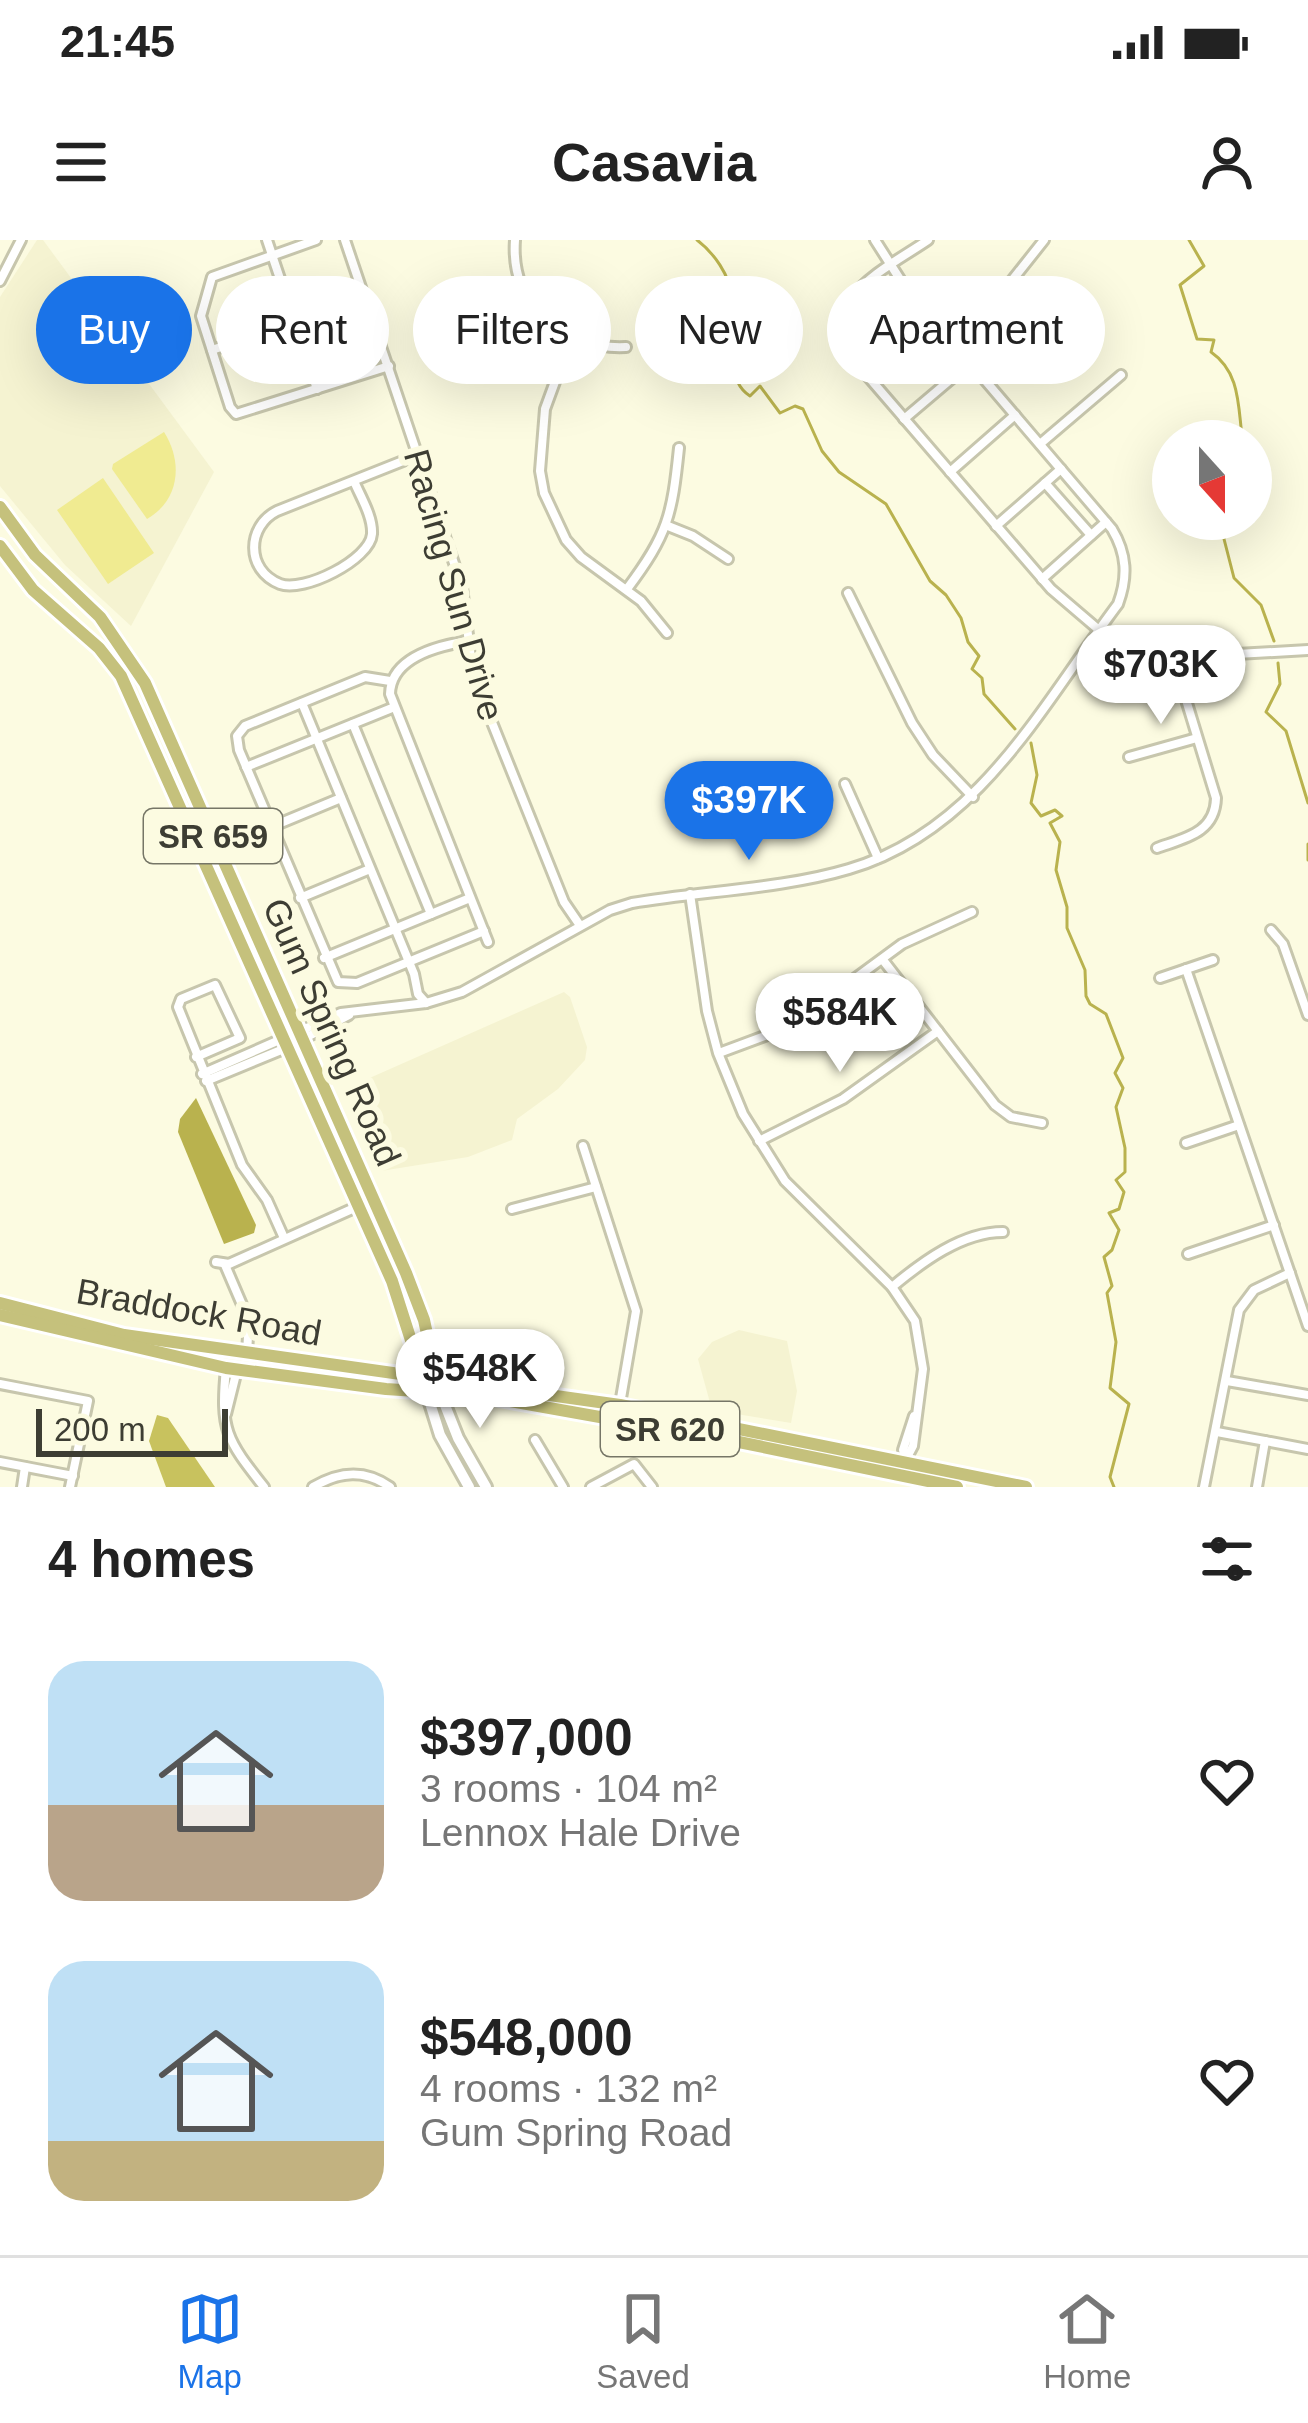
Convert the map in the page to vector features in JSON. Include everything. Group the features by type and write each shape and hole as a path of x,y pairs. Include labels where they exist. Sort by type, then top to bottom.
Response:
{"main road":[{"name":"Gum Spring Road","path":"0,508 35,555 108,627 145,683 424,1320 440,1435 469,1487"},
{"name":"Gum Spring Road","path":"0,546 33,590 99,648 121,676 405,1313 431,1383 486,1487"},
{"name":"Braddock Road","path":"0,1303 124,1335 431,1383 676,1430 1026,1487"},
{"name":"Braddock Road","path":"0,1315 232,1369 386,1389 431,1383 620,1405 738,1426 903,1465 958,1487"},
{"path":"149,1352 232,1358 247,1353"},
{"path":"559,1409 572,1405 614,1410 620,1405"},
{"path":"676,1430 685,1426 724,1433 738,1426"}],"street":[{"path":"0,281 21,240"},
{"path":"267,240 279,276"},
{"path":"316,240 212,277 201,316 236,414 329,384"},
{"name":"Racing Sun Drive","path":"345,240 357,276"},
{"path":"515,240 519,276"},
{"path":"875,240 898,276"},
{"path":"874,276 928,240"},
{"path":"1015,276 1044,240"},
{"path":"0,267 13,256"},
{"path":"611,348 626,347"},
{"path":"212,350 216,349"},
{"name":"Racing Sun Drive","path":"389,369 462,587 472,675 564,902 579,924"},
{"path":"1040,445 1121,375"},
{"path":"315,384 316,388"},
{"path":"554,384 545,409 540,471 554,518 574,548 627,589 667,633"},
{"path":"875,384 1042,579 1099,630 1147,651 1184,656 1308,650"},
{"path":"904,418 945,384"},
{"path":"204,1078 350,1014 425,1000 490,979 579,924 632,903 848,869 922,836 973,797 1007,758 1118,604 1125,572 1124,554 1106,522 988,384"},
{"path":"950,472 1015,416"},
{"path":"627,589 668,526 679,448"},
{"path":"354,481 372,527 372,538 360,557 298,584 278,583 264,573 253,541 261,521 278,511 418,455"},
{"path":"996,526 1060,469"},
{"path":"1045,483 1091,535"},
{"path":"1042,579 1106,522"},
{"path":"668,526 728,559"},
{"path":"848,593 912,723 933,755 973,797"},
{"path":"468,641 410,660 390,681 392,708 488,942"},
{"path":"1157,848 1200,832 1216,810 1183,690 1184,656"},
{"path":"390,681 365,677 242,729 237,740 246,767 334,979 346,985 484,931"},
{"path":"302,703 425,1000"},
{"path":"246,767 392,708"},
{"path":"353,724 431,914"},
{"path":"1130,757 1197,737"},
{"path":"845,784 878,858"},
{"path":"271,827 341,798"},
{"path":"300,898 370,869"},
{"path":"690,894 704,996 718,1053 759,1142 804,1203 911,1311 922,1352 903,1465"},
{"path":"324,958 470,898"},
{"path":"718,1053 789,1027 926,930 972,912"},
{"path":"1271,930 1283,944 1308,1015"},
{"path":"883,960 995,1106 1011,1117 1042,1123"},
{"path":"1160,978 1213,960"},
{"path":"1186,969 1308,1326"},
{"path":"196,1057 240,1037 215,985 177,1004 196,1057 204,1078 242,1165 267,1200 284,1238"},
{"path":"759,1142 858,1090 938,1031"},
{"path":"1186,1143 1239,1125"},
{"path":"583,1146 636,1311 620,1405"},
{"path":"512,1209 596,1186"},
{"path":"247,1353 249,1322 221,1264 374,1199"},
{"path":"1188,1254 1274,1225"},
{"path":"892,1287 928,1258 991,1232 1003,1232"},
{"path":"1204,1487 1237,1321 1246,1298 1266,1282 1290,1273"},
{"path":"232,1369 221,1407 226,1433 264,1487"},
{"path":"1226,1381 1308,1395"},
{"path":"0,1384 88,1401 70,1487"},
{"path":"1217,1432 1308,1449"},
{"path":"535,1440 563,1487"},
{"path":"1257,1487 1265,1441"},
{"path":"0,1462 73,1476"},
{"path":"591,1487 634,1464 652,1487"},
{"path":"22,1487 26,1467"},
{"path":"314,1487 353,1473 378,1478 390,1487"}],"shaded area":[{"path":"37,240 43,240 70,276 36,276 36,384 149,384 214,472 131,626 65,565 0,486 0,297"},
{"path":"164,432 174,456 175,480 166,502 147,519 112,469"},
{"path":"103,478 154,553 108,584 57,510"},
{"path":"564,992 570,997 587,1047 585,1060 558,1089 517,1119 512,1140 468,1157 381,1171 347,1088"},
{"path":"196,1098 256,1225 254,1233 224,1244 178,1132 180,1119"},
{"path":"739,1330 787,1341 797,1391 791,1423 712,1410 698,1359 712,1342"},
{"path":"157,1415 168,1418 215,1487 166,1487 149,1441"}],"waterway":[{"path":"697,240 728,281 732,335 726,342 739,385 750,396 760,386 780,413 795,406 803,409 822,451 839,472 886,504 930,581 961,618 968,642 979,656 972,669 982,678 984,694 1015,729"},
{"path":"1189,240 1204,266 1180,285 1197,339 1214,340 1211,352 1228,369 1240,420"},
{"path":"1224,540 1234,578 1261,605 1274,641"},
{"path":"1278,663 1280,684 1266,712 1286,731 1308,803"},
{"path":"1031,743 1037,775 1031,803 1041,816 1055,810 1062,816 1050,823 1060,842 1056,870 1067,907 1067,928 1085,970 1086,996 1106,1014 1123,1058 1115,1073 1123,1088 1116,1107 1125,1148 1125,1172 1116,1180 1124,1192 1119,1209 1109,1213 1119,1230 1104,1257 1112,1286 1107,1293 1116,1342 1110,1388 1129,1404 1110,1477 1114,1487"},
{"path":"1308,844 1308,860"}]}
